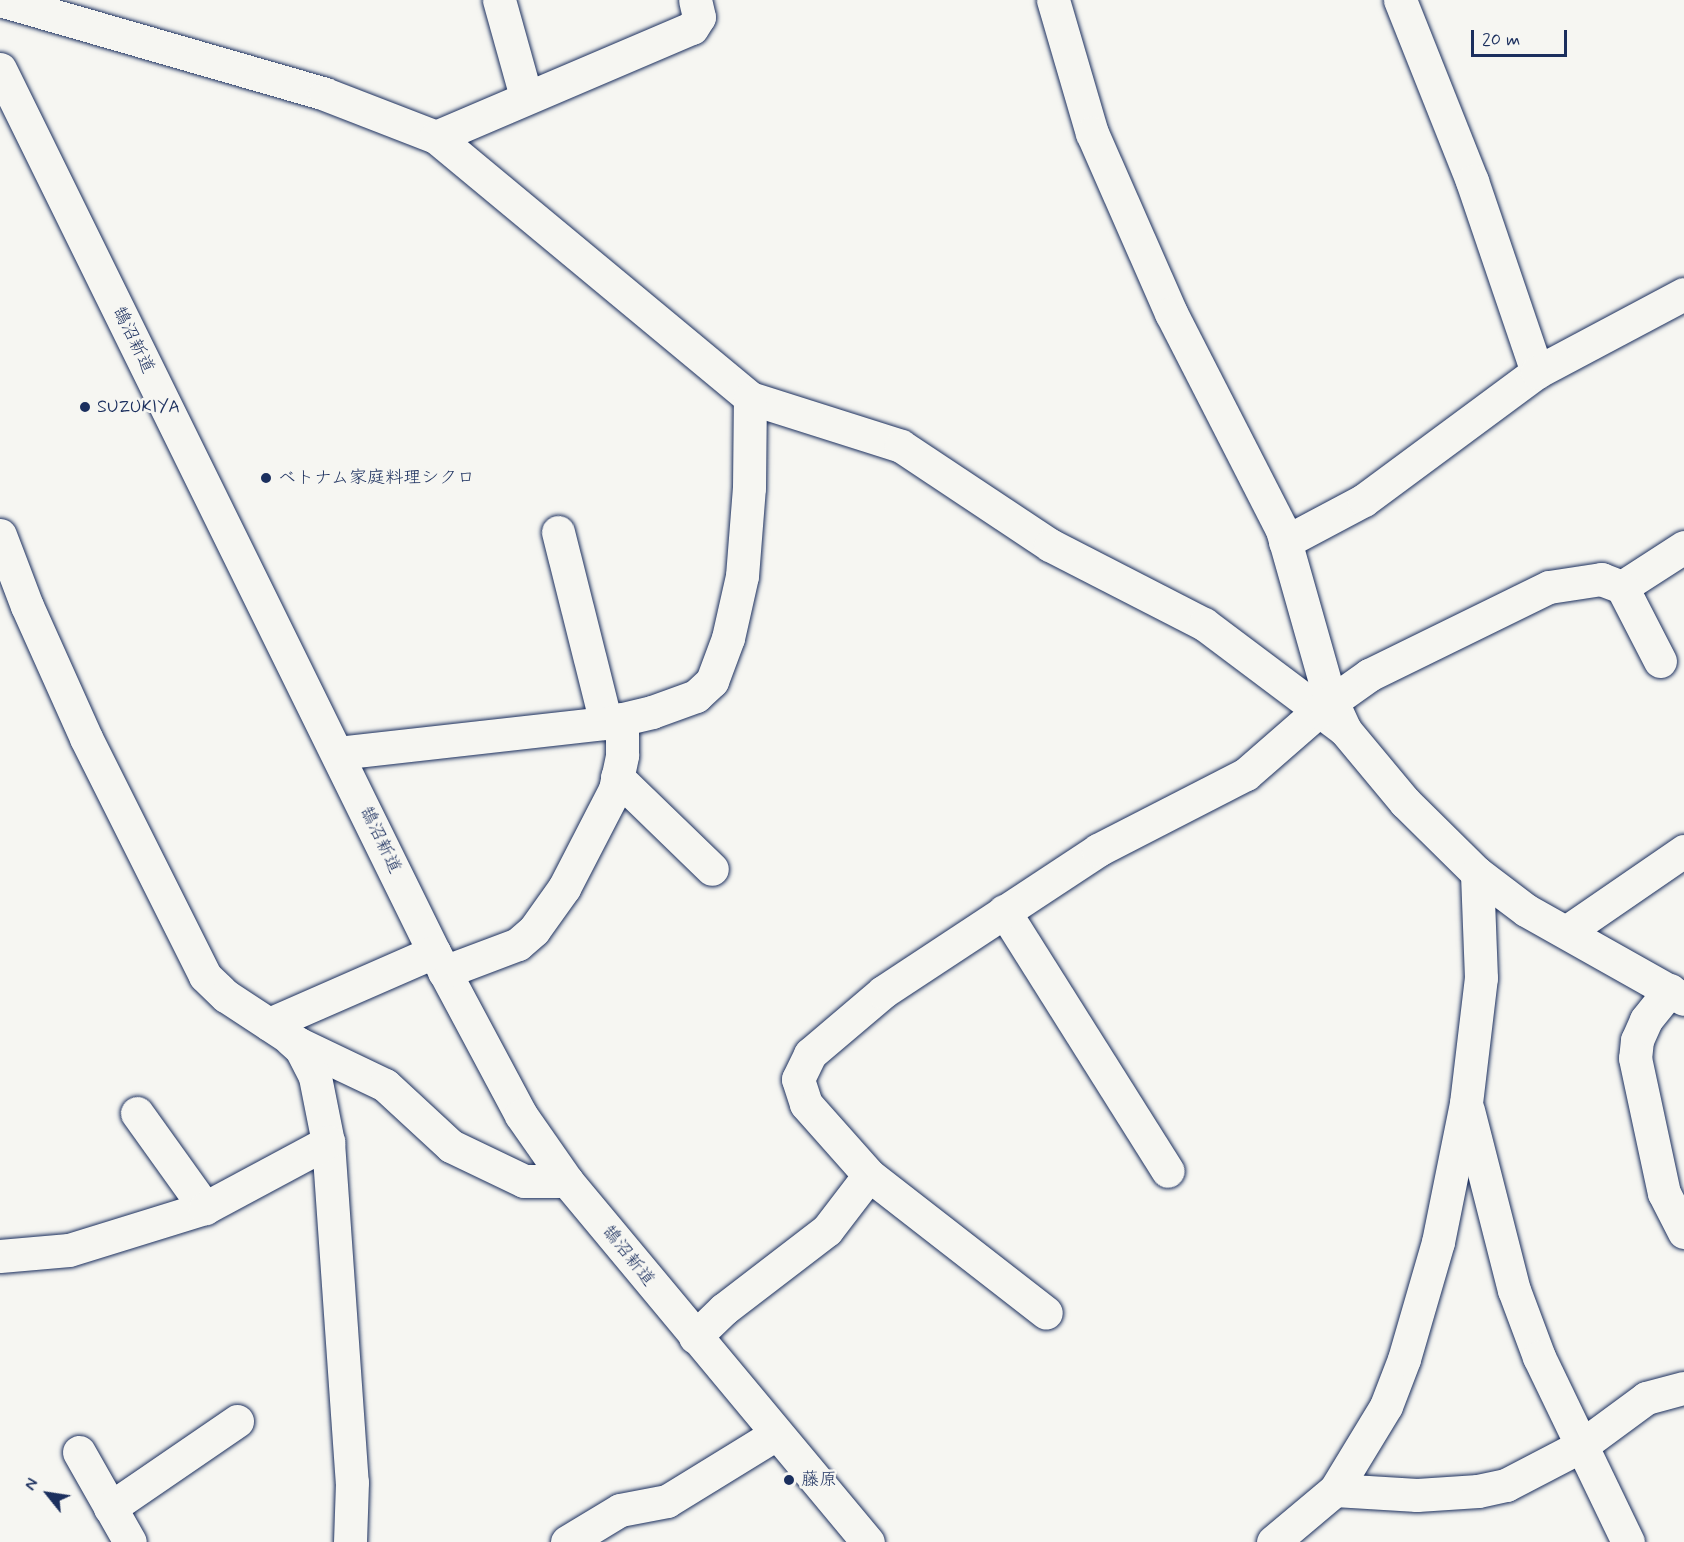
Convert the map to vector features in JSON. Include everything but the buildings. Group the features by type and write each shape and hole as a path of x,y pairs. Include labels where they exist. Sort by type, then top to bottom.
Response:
{"street":[{"path":"0,0 326,94 436,137 750,398 901,446 1050,545 1204,624 1332,714 1405,802 1477,873 1526,910 1677,994 1646,1020 1637,1040 1635,1058 1664,1193 1684,1232"},
{"path":"499,0 526,98"},
{"path":"436,137 692,28 699,17 695,0"},
{"path":"1053,0 1092,133 1172,314 1285,542 1332,714"},
{"path":"1400,0 1472,181 1538,372"},
{"name":"鵠沼新道","path":"0,69 439,962 521,1115 567,1181 868,1542"},
{"path":"1285,542 1365,500 1538,372 1684,294"},
{"path":"338,753 614,721 696,696 712,681 728,638 742,576 749,488 750,398"},
{"path":"278,1030 439,962 519,944 534,930 564,888 598,826 617,777 614,721 558,532"},
{"path":"0,534 27,606 86,738 205,976 226,996 278,1030 385,1085 451,1146 524,1181 567,1181"},
{"path":"1622,587 1684,547"},
{"path":"1046,1313 869,1175 806,1104 798,1079 802,1064 810,1053 883,992 1098,850 1246,774 1332,714 1369,675 1549,587 1602,579 1622,587 1660,661"},
{"path":"617,777 712,868"},
{"path":"1566,932 1684,851"},
{"path":"1273,1542 1335,1490 1386,1406 1404,1359 1438,1242 1466,1103 1481,978 1477,873"},
{"path":"1004,911 1168,1171"},
{"path":"278,1030 301,1049 315,1077 328,1142 352,1482 350,1542"},
{"path":"1466,1103 1514,1290 1539,1357 1628,1542"},
{"path":"137,1113 205,1208"},
{"path":"0,1256 69,1250 205,1208 328,1142"},
{"path":"695,1337 724,1309 827,1230 869,1175"},
{"path":"1335,1490 1417,1495 1478,1491 1506,1485 1581,1446 1646,1398 1684,1388"},
{"path":"110,1508 237,1421"},
{"path":"567,1542 620,1510 667,1501 776,1434"},
{"path":"79,1452 130,1542"}],"place":[{"name":"SUZUKIYA","path":"85,407"},
{"name":"ベトナム家庭料理シクロ","path":"266,478"},
{"name":"藤原","path":"789,1480"}]}
